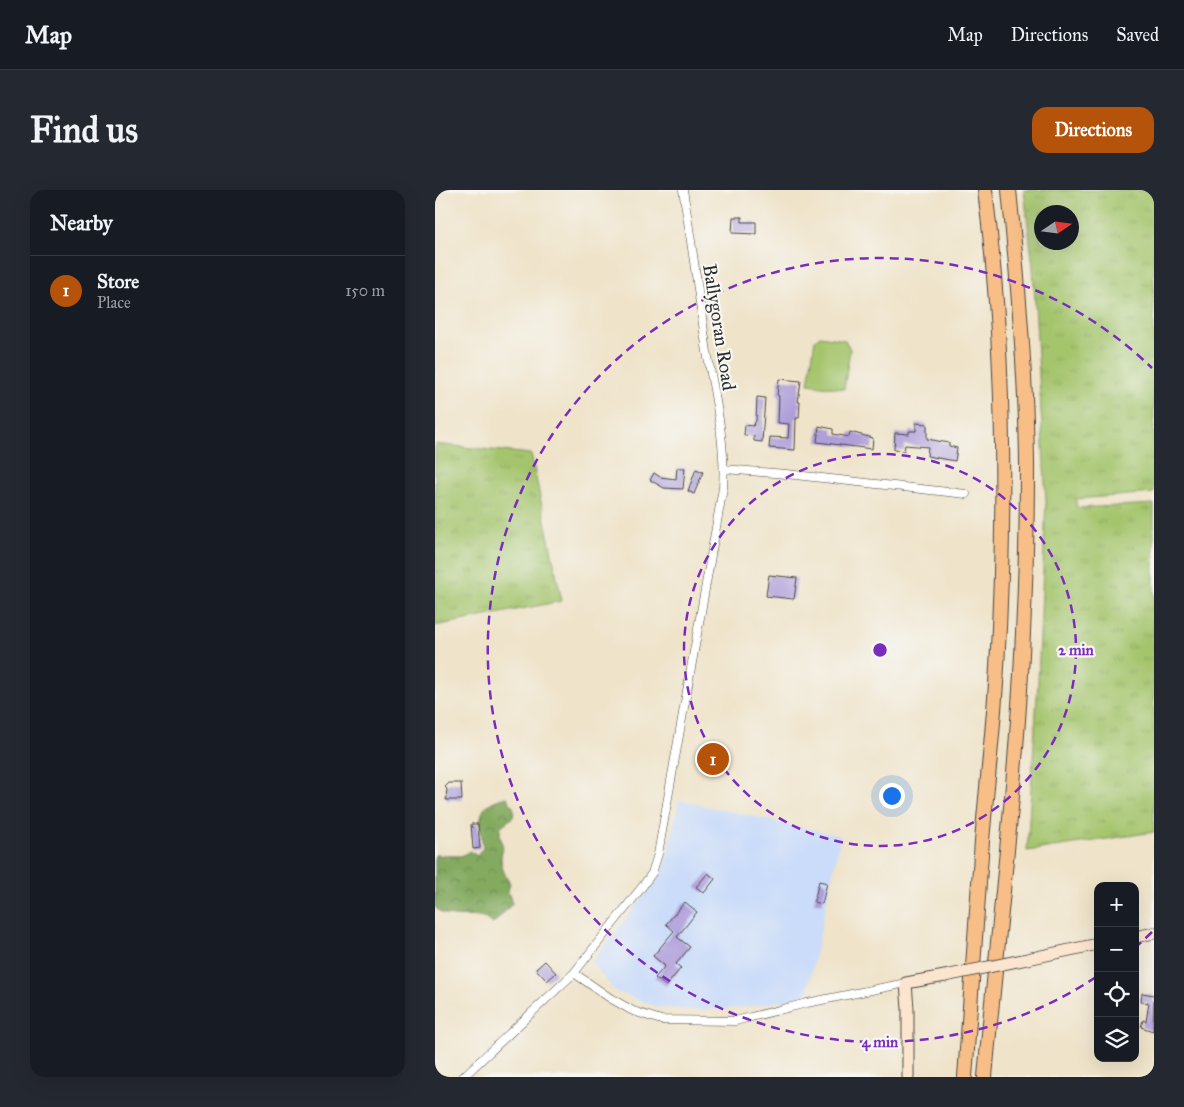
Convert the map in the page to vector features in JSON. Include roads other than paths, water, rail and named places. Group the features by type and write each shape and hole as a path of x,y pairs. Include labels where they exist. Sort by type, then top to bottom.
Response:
{"highway":[{"path":"965,1077 997,669 1001,567 1000,385 997,322 985,190"},
{"path":"985,1077 1019,710 1025,557 1027,461 1024,382 1009,190"}],"main road":[{"path":"1139,936 1154,933"},
{"path":"908,1077 909,1009 907,983 1094,945"}],"street":[{"name":"Ballygoran Road","path":"463,1077 574,973 652,873 665,821 723,488 724,469 720,428 683,190"},
{"path":"724,469 966,494"},
{"path":"574,973 610,998 633,1011 661,1020 735,1021 807,1003 907,983"}],"place":[{"name":"Store","path":"713,759"}]}
